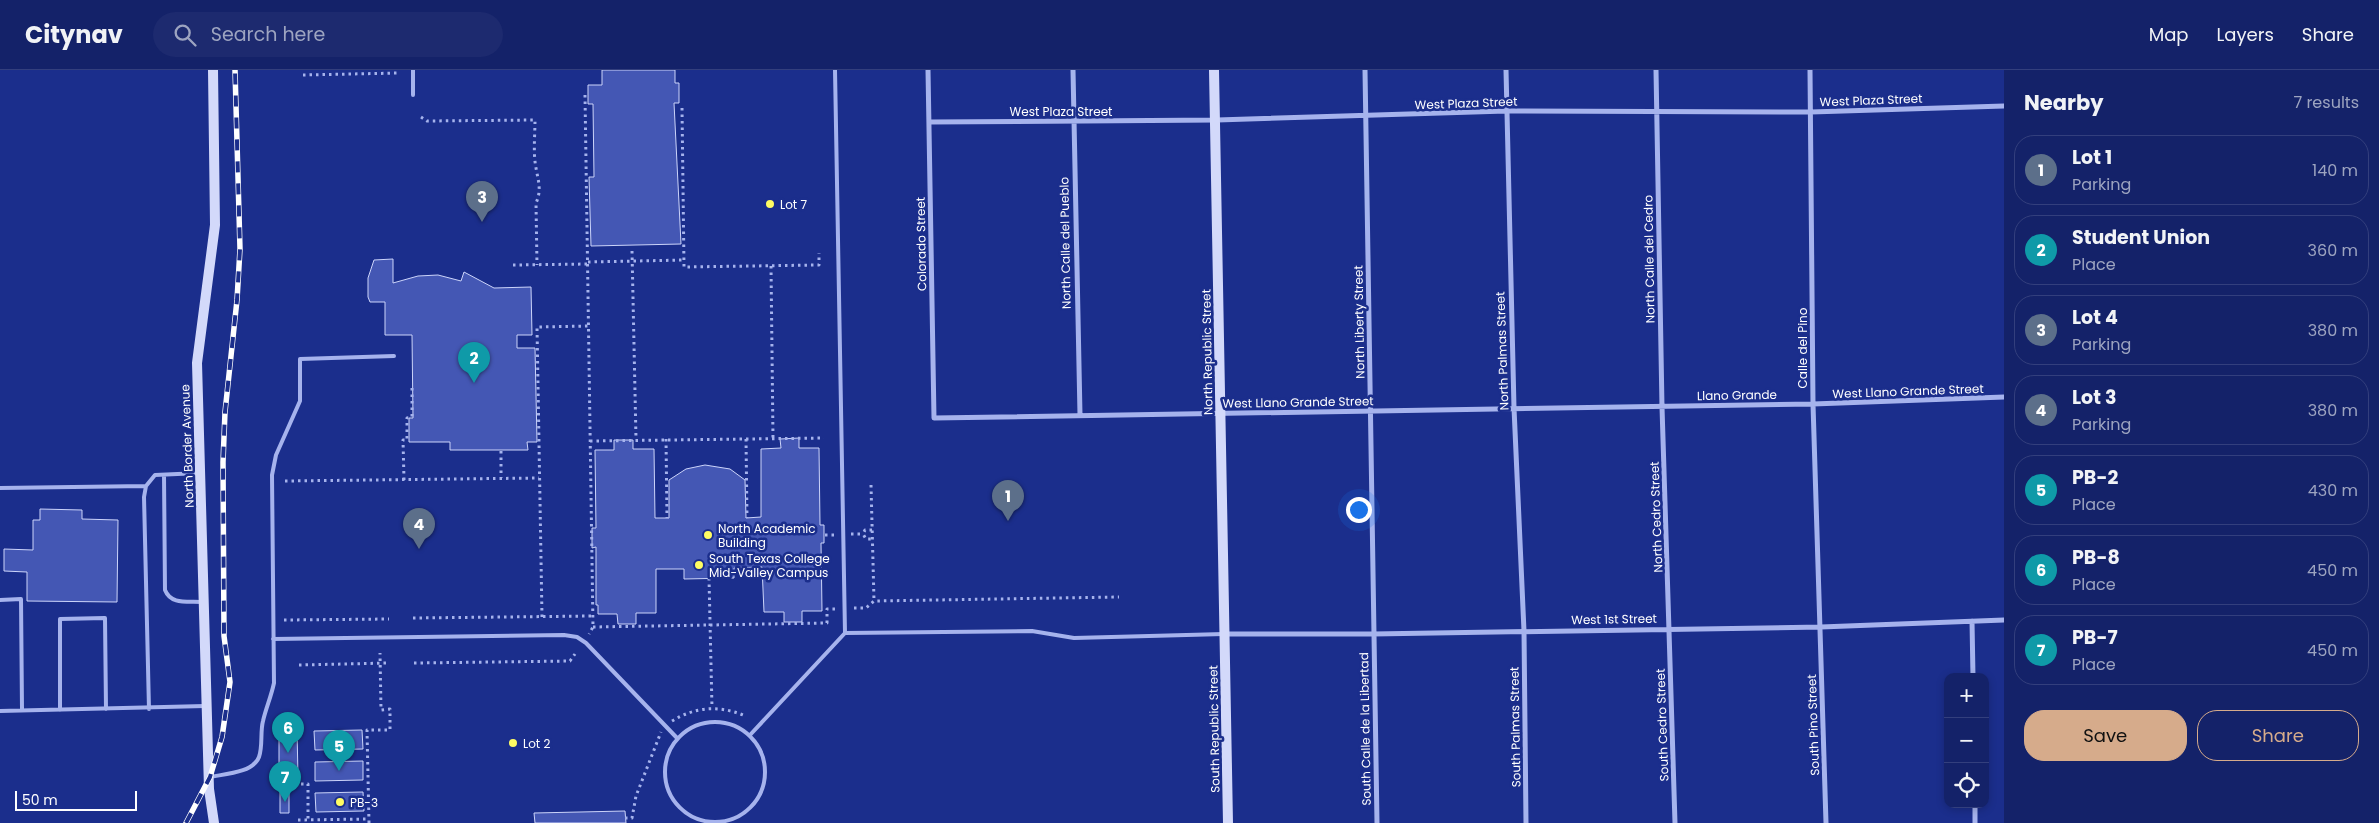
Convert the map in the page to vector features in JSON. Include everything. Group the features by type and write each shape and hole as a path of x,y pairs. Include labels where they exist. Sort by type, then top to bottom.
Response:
{"street":[{"name":"North Border Avenue","path":"213,70 215,225 197,363 207,706 214,823"},
{"name":"Colorado Street","path":"928,70 934,418"},
{"name":"North Calle del Pueblo","path":"1073,70 1072,120 1080,415"},
{"name":"North Republic Street","path":"1214,70 1224,634"},
{"name":"North Liberty Street","path":"1365,70 1374,634"},
{"name":"North Palmas Street","path":"1506,70 1514,408 1524,631"},
{"path":"1656,70 1656,111"},
{"name":"Calle del Pino","path":"1810,70 1813,404 1821,627"},
{"name":"West Plaza Street","path":"928,122 1216,120 1366,117 1506,111 1811,112 2004,106"},
{"name":"North Calle del Cedro","path":"1656,111 1662,407"},
{"name":"West Llano Grande Street","path":"1813,404 2004,398"},
{"name":"Llano Grande","path":"1662,407 1813,404"},
{"name":"West Llano Grande Street","path":"934,418 1662,407"},
{"name":"North Cedro Street","path":"1662,407 1670,627"},
{"name":"West 1st Street","path":"1224,634 1374,634 1670,627 1821,627 2004,620"},
{"path":"1972,621 1973,673"},
{"name":"South Cedro Street","path":"1670,627 1675,823"},
{"name":"South Pino Street","path":"1821,627 1826,823"},
{"name":"South Palmas Street","path":"1524,631 1526,823"},
{"name":"South Republic Street","path":"1224,634 1228,823"},
{"name":"South Calle de la Libertad","path":"1374,634 1377,823"},
{"path":"1975,808 1975,823"}],"lane":[{"path":"413,70 413,95"},
{"path":"750,735 845,633 835,70"},
{"path":"210,778 245,769 253,765 259,757 263,722 270,705 274,684 272,475 276,454 300,401 300,359 394,356"},
{"path":"149,709 144,496 146,486 155,475 200,473"},
{"path":"164,475 165,590 168,597 174,601 204,602"},
{"path":"0,488 146,486"},
{"path":"0,600 21,600 22,710"},
{"path":"60,710 60,619 105,618 106,710"},
{"path":"845,633 1032,631 1074,638 1224,634"},
{"path":"273,639 564,635 576,637 586,643 677,738"},
{"path":"0,711 149,709 207,706"},
{"path":"708,722 726,723 750,735 761,752 765,768 764,785 756,801 747,810 730,821 698,821 673,801 666,785 665,766 670,749 677,738 691,728 708,722"}],"path":[{"path":"303,75 399,73"},
{"path":"585,95 593,616 593,627 588,635"},
{"path":"682,108 684,267 819,266 819,253"},
{"path":"420,117 427,121 535,120 536,168 539,176 540,196 536,203 537,265"},
{"path":"632,251 636,439"},
{"path":"513,266 684,260"},
{"path":"771,266 773,438"},
{"path":"542,616 537,328 589,326"},
{"path":"404,480 403,440 407,440 407,418 412,417 412,387"},
{"path":"590,441 824,438"},
{"path":"666,439 668,518"},
{"path":"746,439 747,518"},
{"path":"501,451 501,478"},
{"path":"285,481 539,478"},
{"path":"871,485 874,601"},
{"path":"851,534 862,534 866,530 872,530"},
{"path":"862,534 866,539 872,539"},
{"path":"709,578 712,708"},
{"path":"853,608 866,608 874,601 1120,596"},
{"path":"593,627 827,623 827,609"},
{"path":"413,618 593,616"},
{"path":"381,619 381,629"},
{"path":"284,620 389,619"},
{"path":"298,820 369,821 367,730 390,730 390,710 381,710 380,653"},
{"path":"414,663 570,661 574,654"},
{"path":"298,664 389,663"},
{"path":"673,720 692,711 712,708 723,708 743,715"},
{"path":"625,818 632,818 636,796 658,735"},
{"path":"301,784 308,784 308,820"}],"building":[{"path":"602,70 675,70 675,83 679,83 679,103 674,103 681,244 591,246 589,177 594,177 593,104 588,104 588,85 602,85"},
{"path":"393,259 393,283 418,276 438,275 461,281 464,272 494,288 531,287 532,335 517,335 517,348 535,348 537,442 527,442 528,450 450,450 450,442 409,442 409,418 413,418 412,335 385,335 385,302 370,302 368,297 368,278 374,260"},
{"name":"North Academic Building","path":"799,438 799,448 819,448 820,525 824,525 824,543 821,543 822,611 802,611 802,622 784,622 784,612 764,612 762,567 734,568 734,578 684,579 684,569 656,569 656,613 636,613 636,624 618,624 617,614 598,614 598,605 596,605 596,547 592,548 592,528 596,528 595,450 614,450 614,440 633,440 633,449 654,449 655,518 669,518 669,480 686,469 705,465 730,469 745,480 746,518 761,517 761,449 781,448 780,439"},
{"path":"40,509 82,510 82,519 118,520 117,602 27,601 27,572 4,571 4,549 33,550 33,520 40,520"},
{"path":"279,729 297,729 298,777 279,777"},
{"path":"362,730 363,749 315,750 314,731"},
{"path":"363,761 363,780 315,781 315,762"},
{"path":"280,791 289,791 289,813 280,813"},
{"name":"PB-3","path":"363,792 364,811 316,812 315,793"},
{"path":"625,811 626,823 535,823 534,813"}],"railway":[{"path":"186,823 210,777 222,737 230,682 224,636 223,462 225,412 237,300 240,249 235,70"}],"place":[{"name":"Lot 7","path":"770,204"},
{"name":"Lot 4","path":"482,222"},
{"name":"Student Union","path":"474,383"},
{"name":"Lot 1","path":"1008,521"},
{"name":"North Academic Building","path":"708,535"},
{"name":"Lot 3","path":"419,549"},
{"name":"South Texas College Mid-Valley Campus","path":"699,565"},
{"name":"Lot 2","path":"513,743"},
{"name":"PB-8","path":"288,753"},
{"name":"PB-2","path":"339,771"},
{"name":"PB-7","path":"285,802"},
{"name":"PB-3","path":"340,802"}]}
